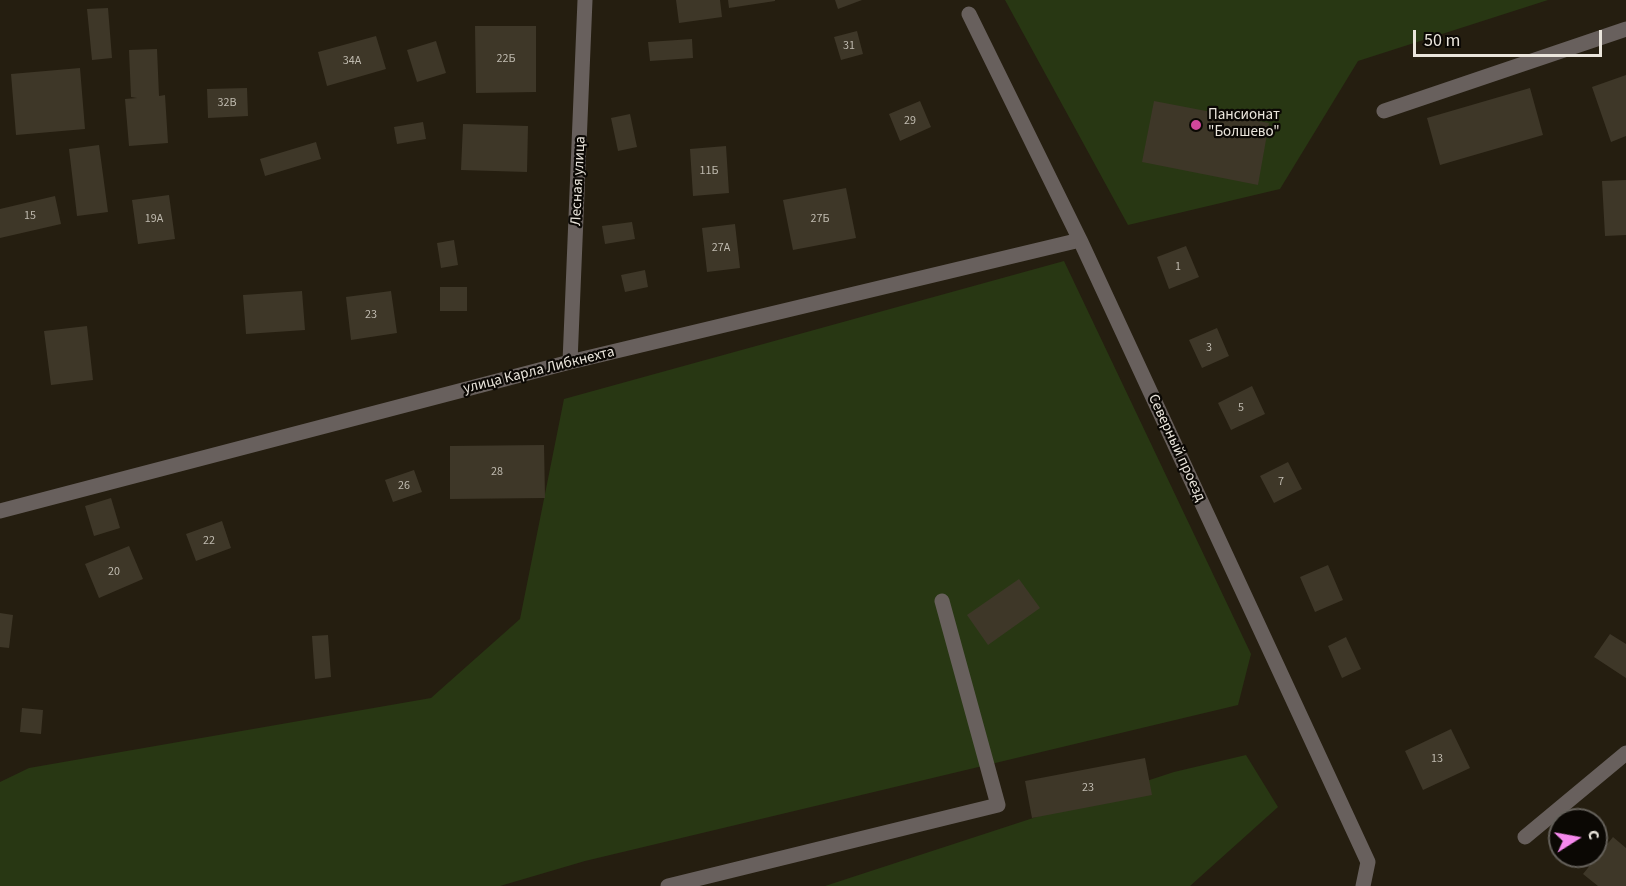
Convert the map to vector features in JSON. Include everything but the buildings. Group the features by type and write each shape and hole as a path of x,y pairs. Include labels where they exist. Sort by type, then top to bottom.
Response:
{"street":[{"name":"Лесная улица","path":"570,362 585,0"},
{"name":"Северный проезд","path":"969,14 1080,240 1368,862 1363,886"},
{"path":"1384,111 1626,29"},
{"name":"улица Карла Либкнехта","path":"0,511 570,362 1080,240"},
{"path":"668,886 998,806 942,602"},
{"path":"1525,837 1626,753"}],"green space":[{"name":"Пансионат \"Болшево\"","path":"1005,0 1548,0 1358,61 1280,189 1128,225"},
{"path":"1064,261 1251,654 1238,705 585,861 500,886 0,886 0,782 29,768 431,698 520,619 564,399"},
{"path":"1246,755 1278,807 1190,886 825,886 1174,772"}],"place":[{"name":"Пансионат \"Болшево\"","path":"1196,125"}]}
